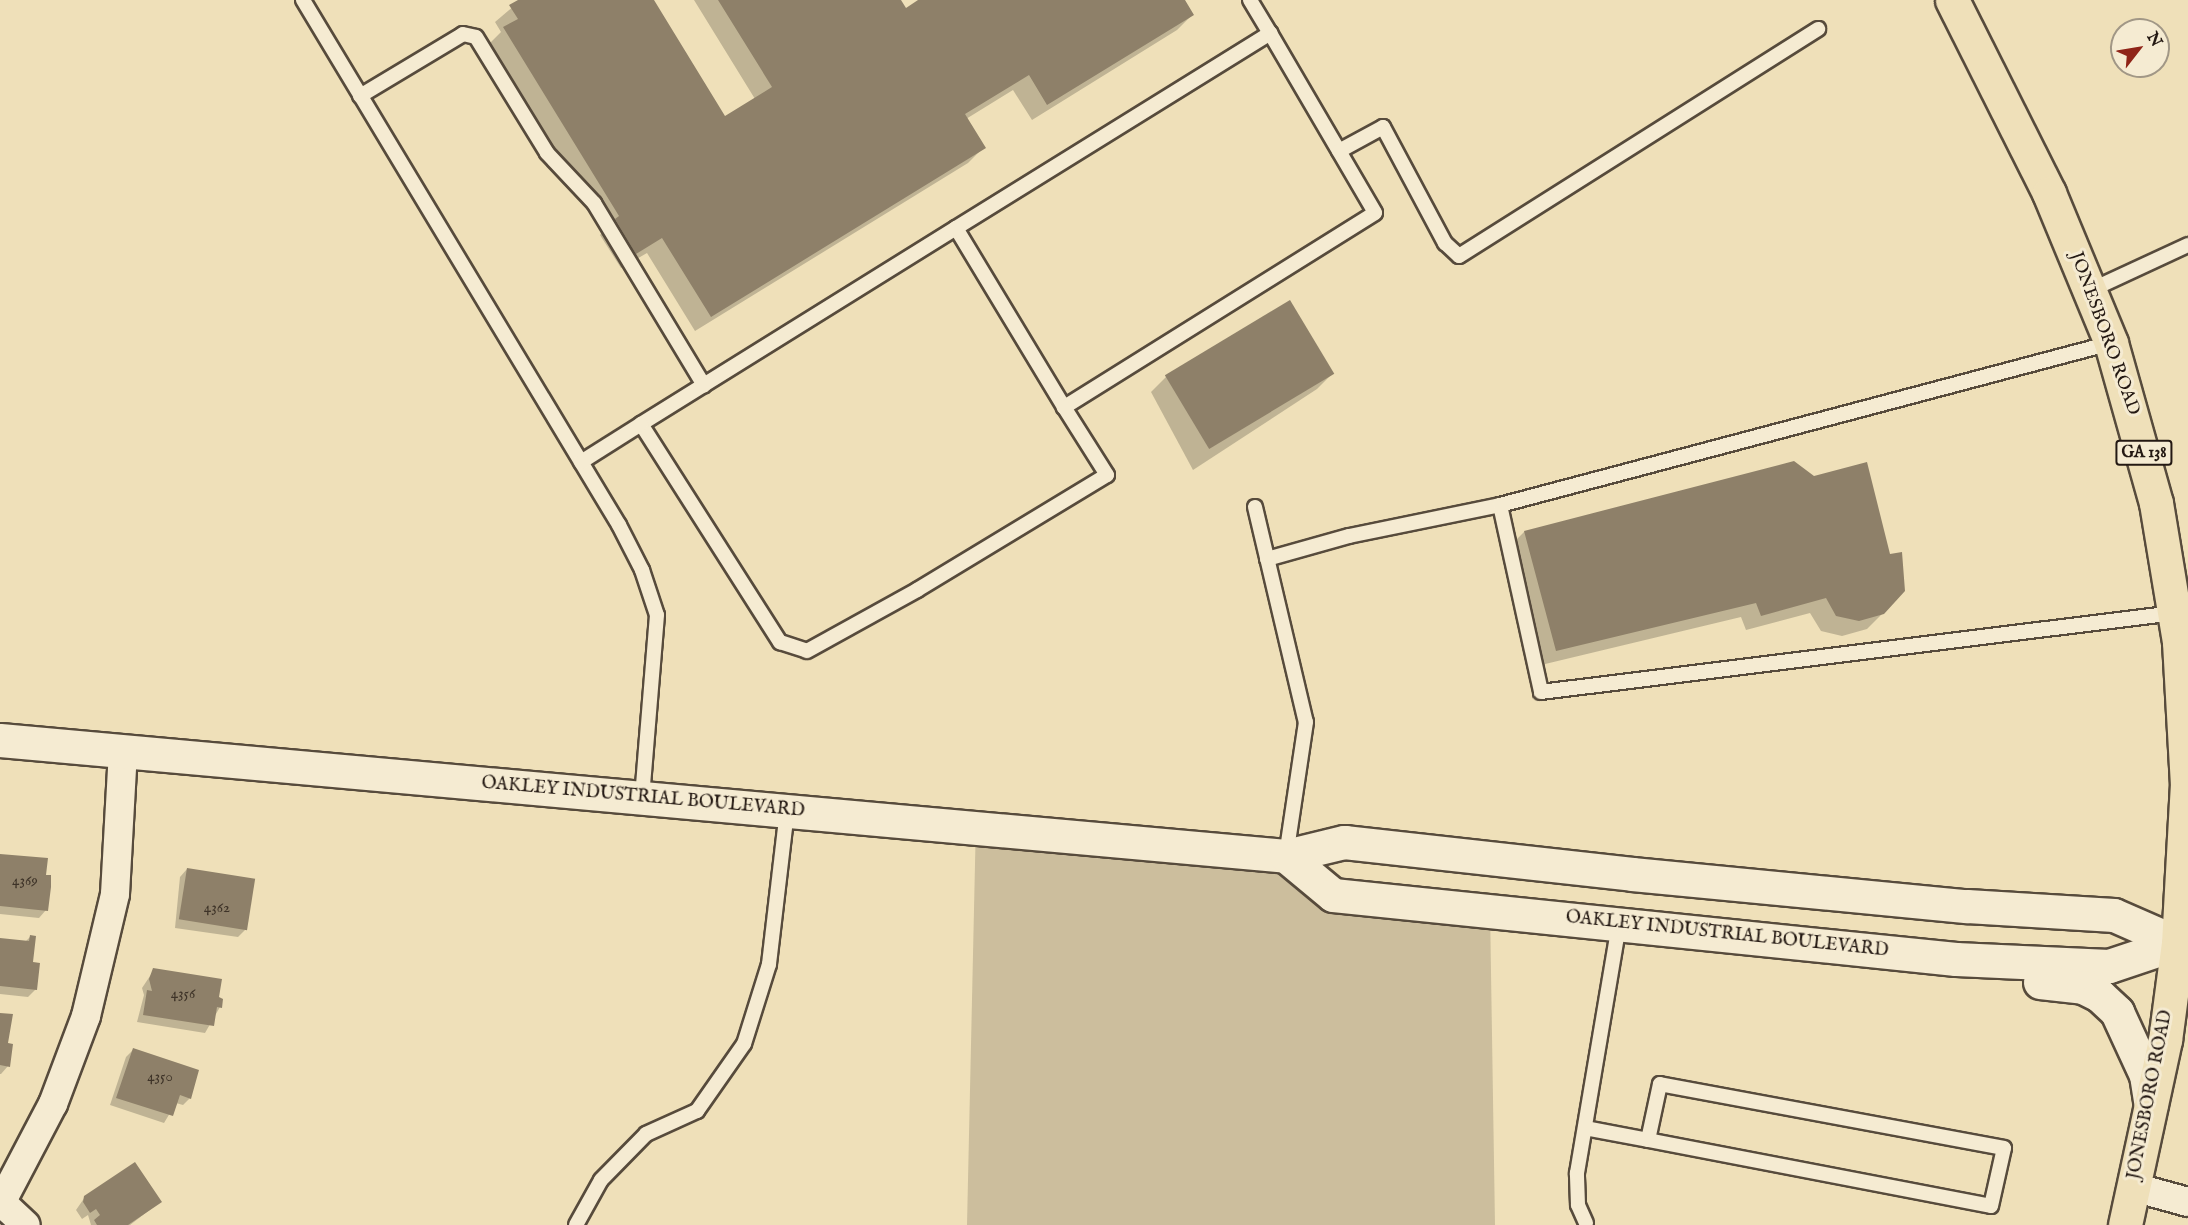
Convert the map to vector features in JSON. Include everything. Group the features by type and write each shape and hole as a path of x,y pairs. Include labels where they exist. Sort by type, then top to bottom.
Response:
{"highway":[{"name":"JONESBORO ROAD","path":"1952,0 2049,193 2111,343 2149,471 2174,613 2187,783 2183,943 2125,1225"}],"street":[{"name":"OAKLEY INDUSTRIAL BOULEVARD","path":"0,740 1286,856 1344,842 1632,874 1967,906 2114,915 2183,943"},
{"path":"26,1225 1,1201 52,1104 86,1016 115,894 123,752"},
{"name":"OAKLEY INDUSTRIAL BOULEVARD","path":"1286,856 1333,895 1956,959 2109,966 2183,943"},
{"path":"1798,942 1824,965 2083,987 2099,995 2117,1012 2146,1075 2151,1105"},
{"path":"2133,1187 2188,1202"}],"lane":[{"path":"303,0 581,462 637,561 657,615 642,798"},
{"path":"1064,407 1376,213 1250,0"},
{"path":"1339,151 1383,127 1445,243 1458,256 1818,28"},
{"path":"581,462 1270,33"},
{"path":"360,96 463,34 476,37 547,153 594,203 704,385"},
{"path":"641,424 780,642 807,651 917,590 1107,475 956,228"},
{"path":"2091,290 2188,245"},
{"path":"1267,559 1349,536 1500,505 2062,359 2111,343"},
{"path":"1500,505 1540,692 2174,613"},
{"path":"1255,507 1306,722 1286,856"},
{"path":"576,1225 601,1180 646,1134 697,1111 744,1044 769,964 787,811"},
{"path":"1586,1223 1578,1205 1577,1173 1619,924"},
{"path":"1585,1128 1991,1206 2004,1148 1660,1084 1648,1140"}],"shaded area":[{"path":"976,819 1490,908 1495,1225 967,1225"}],"building":[{"path":"518,0 654,0 725,116 772,87 718,0 901,0 906,8 918,0 1185,0 1194,15 1047,105 1029,75 965,114 986,148 711,317 662,238 636,254 615,219 619,216 503,27 518,19 509,5"},
{"path":"1290,300 1334,374 1209,449 1165,375"},
{"path":"1794,461 1814,476 1867,462 1890,554 1902,552 1905,591 1884,614 1859,621 1836,616 1826,598 1761,616 1756,603 1556,651 1524,531"},
{"path":"0,854 48,858 46,875 51,875 51,887 48,911 0,906"},
{"path":"187,868 255,879 247,930 179,919"},
{"path":"30,935 36,936 33,962 40,963 37,990 0,986 0,938 29,941"},
{"path":"153,968 222,979 219,997 223,999 222,1008 217,1007 214,1026 143,1015 147,990 152,991 149,979"},
{"path":"0,1013 13,1014 8,1043 13,1044 10,1067 0,1065"},
{"path":"133,1048 199,1070 191,1099 180,1095 173,1116 116,1098"},
{"path":"135,1162 162,1202 128,1225 97,1225 94,1220 100,1215 96,1209 90,1213 83,1202 84,1196"}]}
